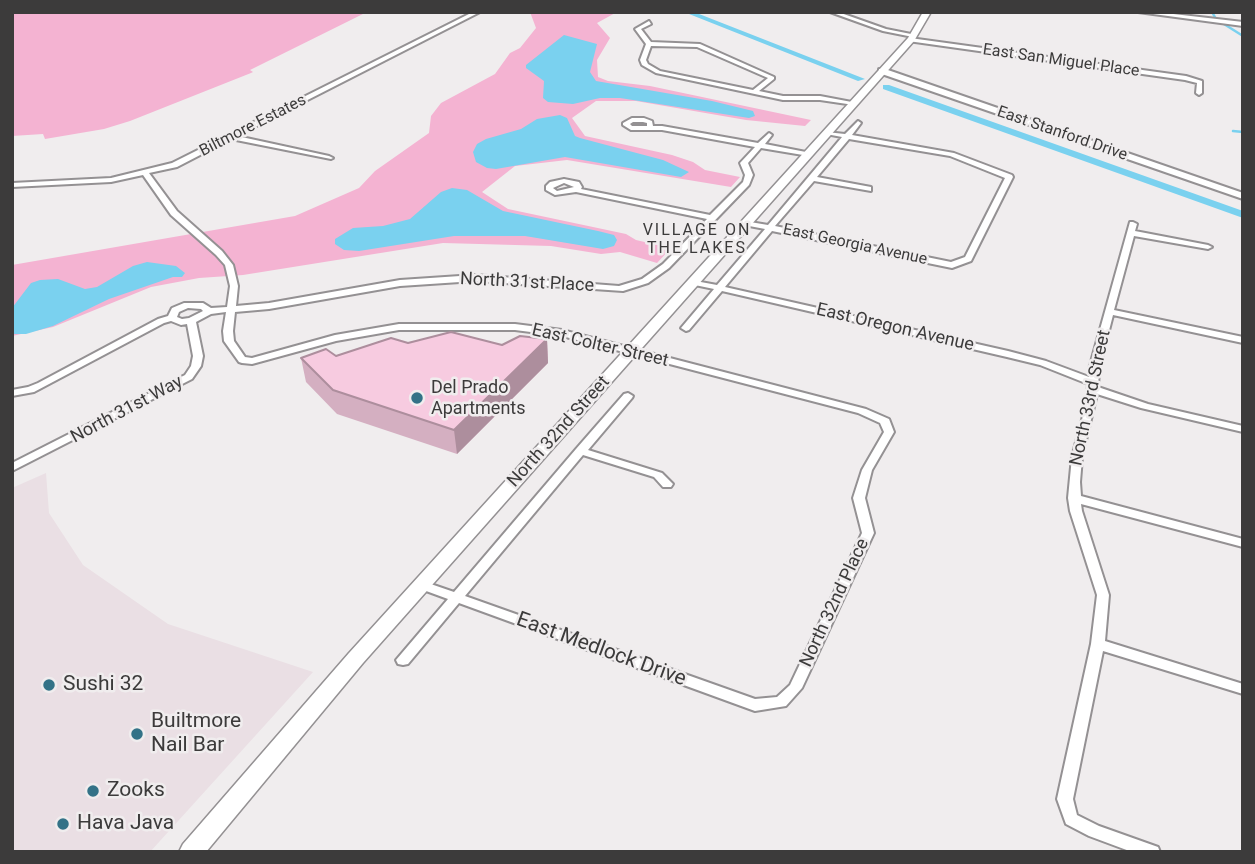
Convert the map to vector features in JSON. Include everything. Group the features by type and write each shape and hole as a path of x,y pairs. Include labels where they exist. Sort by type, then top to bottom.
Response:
{"main road":[{"name":"North 32nd Street","path":"191,852 422,585 867,89 912,37 927,12"}],"street":[{"name":"Biltmore Estates","path":"12,185 96,182 146,174 188,159 478,12"},
{"path":"832,12 912,37"},
{"path":"1140,12 1243,24"},
{"path":"649,23 638,29 649,44"},
{"name":"East San Miguel Place","path":"912,37 1186,78 1200,82 1199,93"},
{"path":"649,44 643,60 651,69 754,92 852,105"},
{"path":"649,44 698,46 772,78 754,92"},
{"name":"East Stanford Drive","path":"879,75 1243,196"},
{"path":"686,328 858,123"},
{"path":"650,126 807,156"},
{"path":"828,133 848,136"},
{"name":"North 31st Place","path":"191,321 209,311 269,306 380,286 475,278 620,289 655,275 746,183 749,175 744,163 769,135"},
{"name":"East Georgia Avenue","path":"747,223 952,265 968,259 1009,177 952,154 848,136"},
{"path":"231,137 329,158"},
{"name":"East Colter Street","path":"146,174 174,213 219,253 230,267 234,286 229,341 242,359 253,360 335,338 399,327 515,327 562,333 862,411 885,421"},
{"path":"812,178 868,189"},
{"path":"576,190 712,218"},
{"name":"North 33rd Street","path":"1152,852 1094,831 1070,819 1065,799 1098,644 1103,595 1074,498 1077,457 1093,386 1094,369 1132,228 1208,247"},
{"name":"East Oregon Avenue","path":"694,282 1043,363 1145,407 1243,429"},
{"name":"North 31st Place","path":"12,393 42,385 172,318 175,310 187,305 203,306 209,311"},
{"path":"1110,312 1243,340"},
{"path":"172,318 181,322 191,321"},
{"name":"North 31st Way","path":"12,468 189,377 196,366 198,356 191,321"},
{"name":"North 32nd Street","path":"403,660 628,396"},
{"name":"North 32nd Place","path":"781,702 795,688 868,533 859,498 867,470 889,432 885,421"},
{"path":"580,451 658,475 667,484"},
{"path":"1074,498 1243,543"},
{"name":"East Medlock Drive","path":"422,585 755,705 781,702"},
{"path":"1098,644 1243,689"}],"shaded area":[{"path":"12,12 367,12 250,70 253,72 251,73 130,121 104,129 45,139 43,134 12,136"},
{"path":"530,12 617,12 597,23 610,38 597,60 598,77 608,81 650,86 811,120 805,126 746,120 636,101 596,101 572,118 585,136 672,155 693,162 705,170 740,177 731,187 567,160 515,166 482,192 508,209 626,234 636,240 671,248 657,263 620,252 601,254 551,246 443,243 151,287 53,327 12,336 12,265 295,216 359,188 375,171 429,133 431,116 441,103 495,74 510,53 520,48 536,28"},
{"path":"46,473 49,513 83,565 168,624 313,672 150,852 12,852 12,488"}],"water":[{"path":"564,35 597,44 590,72 596,81 712,101 753,111 755,116 749,118 620,98 600,98 573,104 548,102 543,98 544,81 526,68 526,65"},
{"path":"560,115 567,118 575,136 663,160 689,172 681,177 565,157 496,169 476,162 473,152 477,144 521,129 537,119"},
{"path":"452,188 467,190 503,211 614,235 617,240 614,246 603,249 525,236 454,236 359,251 344,250 335,244 335,239 353,228 383,226 410,219 441,192"},
{"path":"147,262 176,266 185,273 182,277 173,277 109,299 53,326 26,334 12,334 12,308 31,283 58,279 85,289 97,287 133,266"}],"building":[{"path":"451,332 502,345 520,336 547,339 454,430 333,390 301,358 326,349 336,356 391,338 408,343"}],"waterway":[{"path":"687,12 861,79"},
{"path":"1212,12 1216,19 1243,36"},
{"path":"886,87 1243,215"},
{"path":"1233,131 1243,132"}],"place":[{"name":"Del Prado Apartments","path":"417,398"},
{"name":"Sushi 32","path":"49,685"},
{"name":"Builtmore Nail Bar","path":"137,734"},
{"name":"Zooks","path":"93,791"},
{"name":"Hava Java","path":"63,824"}],"district":[{"name":"VILLAGE ON THE LAKES","path":"697,240"}]}
